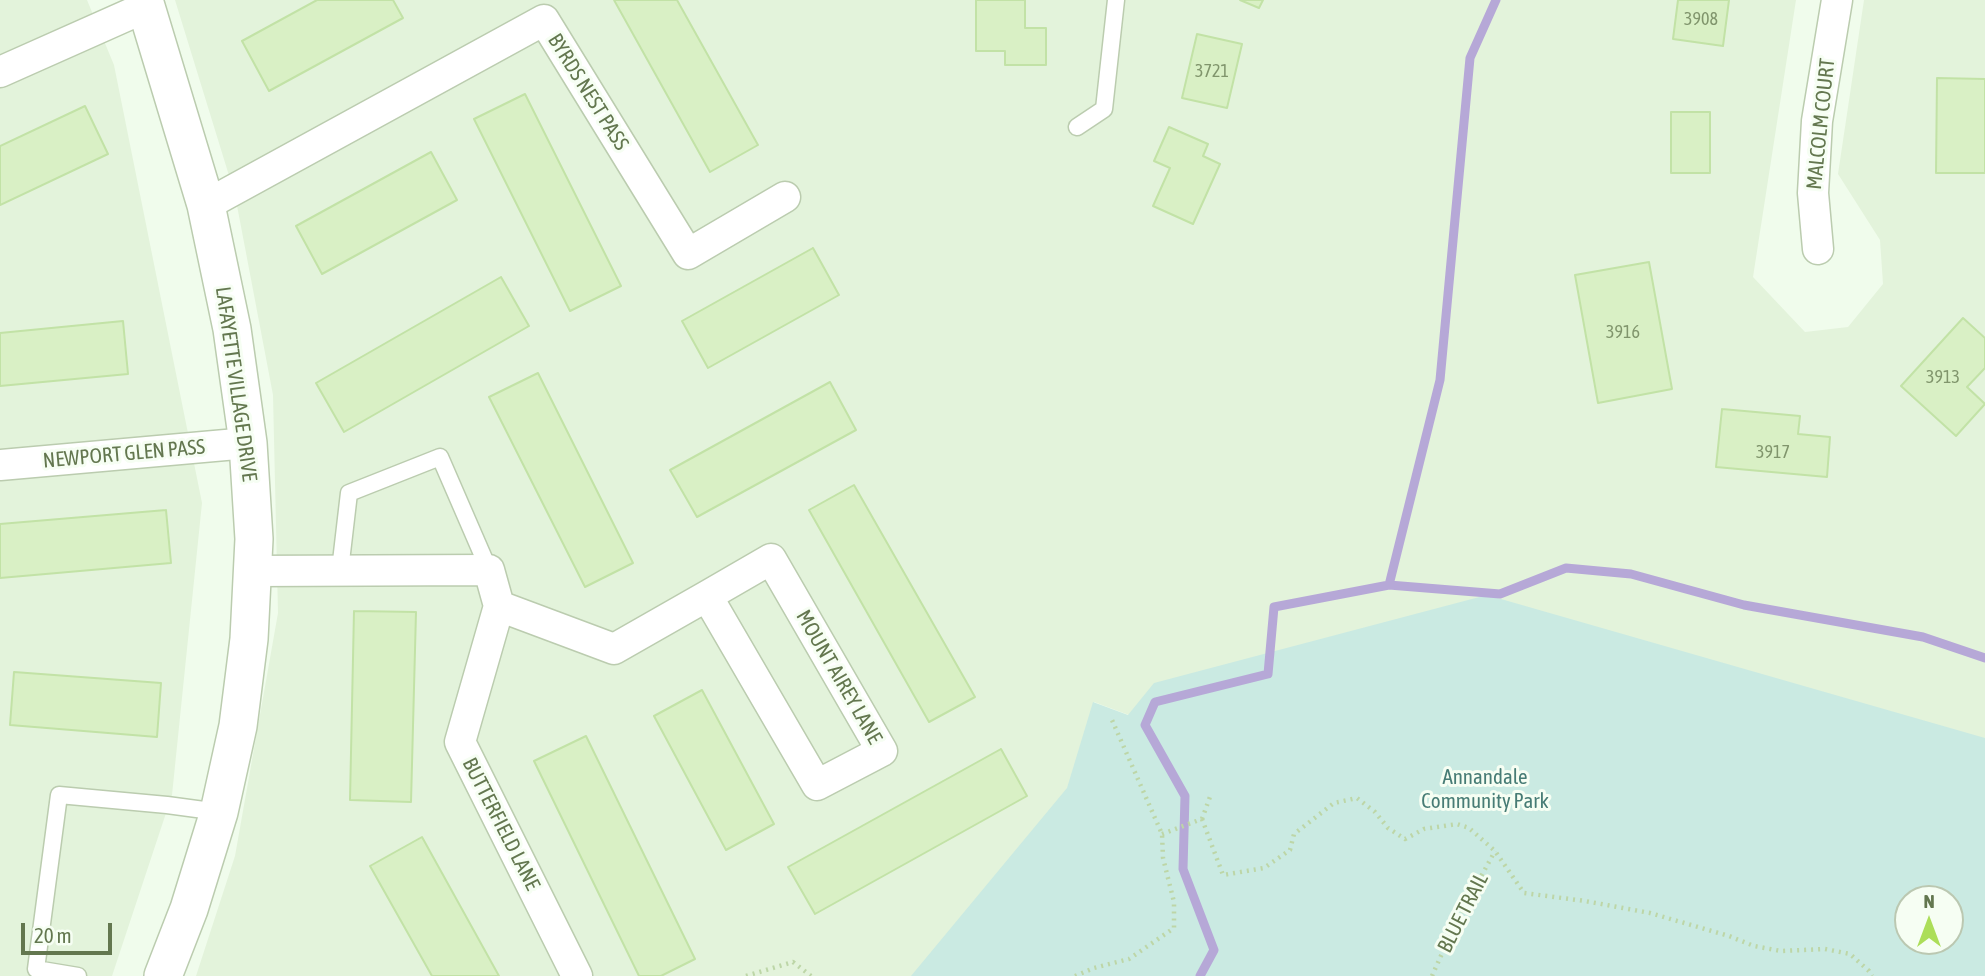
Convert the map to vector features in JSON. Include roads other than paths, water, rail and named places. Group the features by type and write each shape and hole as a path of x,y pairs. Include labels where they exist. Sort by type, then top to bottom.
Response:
{"street":[{"name":"MALCOLM COURT","path":"1818,249 1813,192 1817,121 1837,0"},
{"path":"0,72 145,3"},
{"name":"LAFAYETTE VILLAGE DRIVE","path":"145,3 206,205 232,329 248,443 254,539 249,639 239,714 219,813 189,909 163,976"},
{"name":"BYRDS NEST PASS","path":"206,205 544,20 688,254 785,197"},
{"name":"NEWPORT GLEN PASS","path":"0,465 248,443"},
{"name":"MOUNT AIREY LANE","path":"499,607 614,649 771,559 882,751 817,785 707,596"},
{"path":"252,571 489,570 499,607"},
{"name":"BUTTERFIELD LANE","path":"499,607 460,742 578,976"}],"lane":[{"path":"1077,127 1104,109 1116,0"},
{"path":"340,570 349,493 440,457 489,570"},
{"path":"78,976 36,969 59,795 167,805 219,813"}],"waterway":[{"path":"1200,976 1214,950 1183,869 1185,796 1145,725 1155,702 1268,674 1274,607 1389,585 1440,380 1470,58 1496,0"},
{"path":"1389,585 1500,594 1566,568 1631,574 1744,605 1923,637 1985,658"}],"park label":[{"name":"Annandale Community Park","path":"1485,789"}]}
